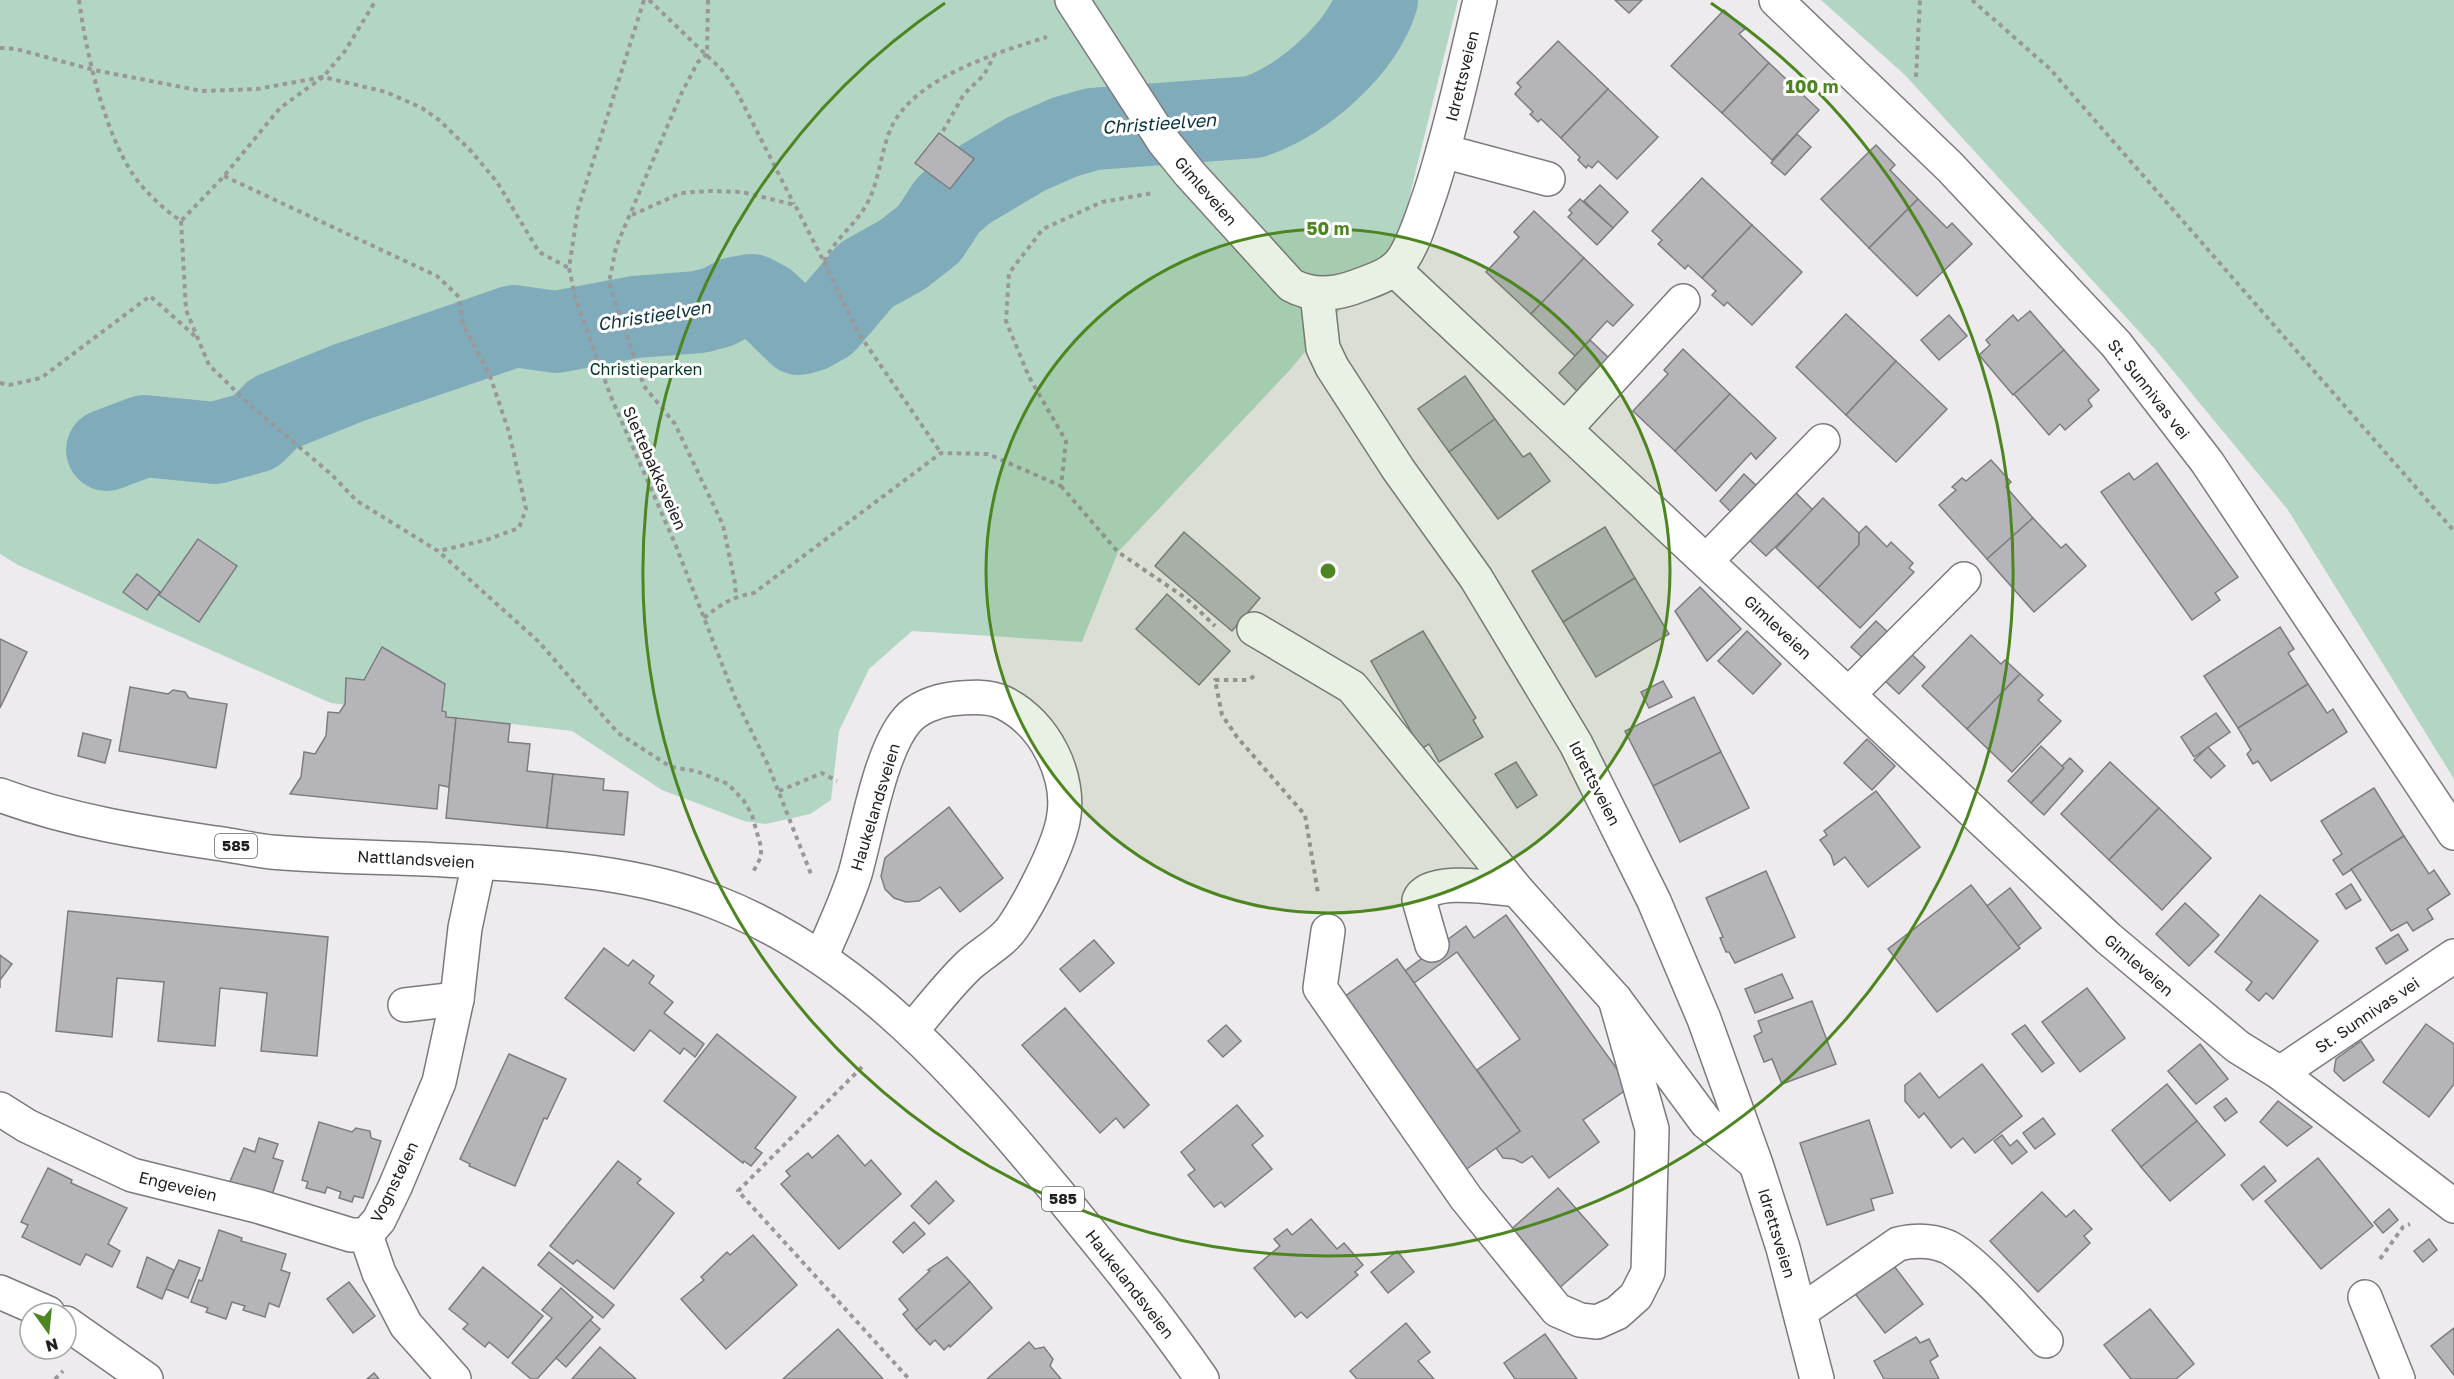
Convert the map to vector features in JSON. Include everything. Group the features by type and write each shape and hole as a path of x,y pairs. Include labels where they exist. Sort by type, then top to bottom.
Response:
{"street":[{"name":"Gimleveien","path":"1072,0 1164,142 1212,199 1304,290"},
{"name":"Idrettsveien","path":"1480,0 1443,152 1422,217 1403,260 1394,269 1373,281 1348,289 1304,290 1323,348 1332,367 1398,469 1476,578 1576,744 1663,923 1704,1019 1756,1164 1783,1248 1817,1379"},
{"name":"St. Sunnivas vei","path":"1776,0 1913,131 2116,344 2207,462 2454,833"},
{"path":"1443,152 1548,180"},
{"name":"Gimleveien","path":"1394,269 1707,560 2108,939 2238,1047 2280,1073 2454,1206"},
{"path":"1566,428 1683,300"},
{"path":"1707,560 1823,441"},
{"path":"1849,694 1964,579"},
{"path":"1254,630 1352,687 1518,890 1615,999 1706,1122 1756,1164"},
{"name":"Haukelandsveien","path":"912,1030 968,966 1012,929 1056,844 1063,820 1066,795 1051,750 1036,728 1019,712 1003,702 988,698 942,700 923,708 908,718 897,733 867,790 846,899 820,957 912,1030 1024,1152 1128,1281 1202,1379"},
{"name":"Nattlandsveien","path":"0,795 47,812 93,824 269,851 478,862 570,870 649,882 696,896 742,914 820,957"},
{"name":"Vognstølen","path":"453,1379 406,1325 379,1273 366,1234 379,1220 440,1082 457,999 465,928 478,862"},
{"path":"1012,929 1050,885"},
{"path":"1432,945 1419,900 1422,894 1430,888 1446,885 1518,890"},
{"path":"1328,931 1320,988 1466,1198 1557,1310 1580,1320 1597,1322 1617,1313 1636,1296 1648,1272 1652,1129 1615,999"},
{"name":"St. Sunnivas vei","path":"2280,1073 2454,956"},
{"path":"405,1005 457,999"},
{"name":"Engeveien","path":"0,1109 27,1126 132,1175 257,1206 351,1236 366,1234"},
{"path":"1800,1312 1898,1244 1910,1241 1936,1243 1965,1259 2046,1341"},
{"path":"0,1292 21,1301"},
{"path":"2365,1297 2398,1379"},
{"path":"78,1331 146,1379"}],"path":[{"path":"79,0 103,110 138,182 162,208 181,221"},
{"path":"376,0 345,51 323,77 280,108 224,177 181,221 186,310 195,336 209,365 249,404 279,428 369,510 403,527 438,551 539,642 618,734 671,767 696,771 729,784 752,815 761,847 761,857 750,877"},
{"name":"Slettebakksveien","path":"644,0 578,209 569,268 575,297 611,397 676,546 736,700 768,765 797,845 812,877"},
{"path":"649,0 707,54 736,90 859,334 941,453"},
{"path":"708,0 707,54 698,62 682,92 616,247 609,283 644,386 675,424 723,525 736,596"},
{"path":"1913,131 1920,0"},
{"path":"1972,0 2050,69 2454,531"},
{"path":"824,262 832,246 859,218 870,198 886,142 893,124 904,109 920,94 946,78 994,55 1053,35"},
{"path":"0,48 16,49 94,70 202,91 256,89 323,77 386,92 422,108 440,120 471,150 496,182 539,252 569,268"},
{"path":"942,131 964,94 984,75 994,55"},
{"path":"224,177 437,276 459,297 468,335 490,376 509,432 526,509 519,528 486,540 438,551"},
{"path":"631,215 681,193 710,191 742,192 795,205"},
{"path":"1061,486 1066,441 1029,377 1006,321 1009,273 1043,229 1102,202 1158,191"},
{"path":"0,383 9,385 41,378 150,296 195,336"},
{"path":"704,618 723,602 736,596 754,594 941,453 988,454 1061,486 1118,552 1187,599 1221,632"},
{"path":"1256,669 1256,676 1249,680 1215,680 1222,715 1237,737 1305,815 1319,900 1328,931"},
{"path":"778,792 822,773"},
{"path":"862,1067 738,1191 909,1379"},
{"path":"2365,1297 2363,1275 2381,1258 2403,1227 2413,1223"}],"green space":[{"name":"Christieparken","path":"0,0 1458,0 1399,239 1289,371 1118,552 1082,642 912,631 869,669 839,731 831,800 810,814 766,824 744,821 662,790 572,731 331,703 18,565 0,554"},
{"path":"1821,0 2454,0 2454,779 2288,510 2155,349 1905,75"}],"building":[{"path":"1615,0 1642,0 1629,13"},
{"path":"1724,10 1745,29 1739,34 1769,63 1722,113 1671,66"},
{"path":"1558,41 1608,89 1561,138 1541,119 1538,122 1530,114 1533,112 1515,94 1521,87 1517,83"},
{"path":"1769,63 1819,110 1772,160 1722,113"},
{"path":"1608,89 1658,137 1617,179 1598,161 1592,168 1588,165 1586,168 1578,160 1580,157 1561,138"},
{"path":"939,133 974,159 950,189 915,163"},
{"path":"1797,134 1811,147 1785,175 1771,163"},
{"path":"1876,145 1895,165 1890,170 1918,199 1869,248 1821,199"},
{"path":"1702,178 1752,225 1702,278 1688,265 1685,269 1658,244 1662,240 1652,231"},
{"path":"1600,185 1628,212 1613,228 1584,201"},
{"path":"1580,199 1613,228 1597,245 1568,217 1572,213 1569,210"},
{"path":"1918,199 1947,228 1952,223 1972,244 1917,296 1869,248"},
{"path":"1534,211 1584,258 1531,314 1486,272 1519,237 1514,232"},
{"path":"1752,225 1802,272 1752,325 1727,302 1724,306 1712,295 1716,291 1702,278"},
{"path":"1584,258 1633,305 1613,326 1607,321 1575,356 1531,314"},
{"path":"2030,311 2064,350 2013,395 1979,355 1990,345 1986,340 2013,315 2018,321"},
{"path":"1846,314 1896,361 1846,415 1796,367"},
{"path":"1949,315 1967,336 1939,360 1921,340"},
{"path":"1590,340 1612,361 1580,394 1559,373"},
{"path":"1683,349 1730,394 1675,451 1633,411 1668,374 1664,370"},
{"path":"2064,350 2099,390 2088,400 2092,406 2065,430 2060,424 2049,435 2014,394"},
{"path":"1896,361 1947,409 1896,462 1846,415"},
{"path":"1465,376 1495,419 1449,452 1418,409"},
{"path":"1730,394 1776,438 1756,459 1751,453 1716,491 1675,451"},
{"path":"1495,419 1523,457 1530,453 1550,481 1498,519 1449,452"},
{"path":"1991,460 2011,482 2006,487 2033,518 1987,559 1939,505 1956,490 1952,487 1962,478 1966,481"},
{"path":"2157,463 2238,577 2215,593 2220,600 2192,620 2101,492 2129,473 2134,480"},
{"path":"1744,474 1760,489 1735,516 1720,501"},
{"path":"1795,492 1813,510 1766,556 1746,537"},
{"path":"1823,498 1859,533 1859,545 1818,588 1776,548"},
{"path":"2033,518 2061,548 2066,544 2086,566 2034,612 1987,559"},
{"path":"1866,526 1887,547 1891,542 1913,563 1909,568 1914,572 1860,628 1818,588 1859,545 1859,533"},
{"path":"1605,527 1635,578 1563,622 1532,571"},
{"path":"1184,532 1260,598 1232,631 1155,566"},
{"path":"198,539 237,566 199,622 159,595"},
{"path":"137,574 160,592 147,610 123,592"},
{"path":"1635,578 1669,634 1596,677 1563,622"},
{"path":"1700,587 1741,629 1707,661 1675,611"},
{"path":"1167,594 1230,651 1199,685 1136,629"},
{"path":"1876,621 1893,637 1868,663 1851,647"},
{"path":"2280,627 2294,649 2288,653 2308,684 2238,728 2204,676"},
{"path":"1423,631 1476,718 1473,720 1483,737 1439,762 1429,744 1421,749 1371,661"},
{"path":"1747,631 1781,664 1753,694 1718,661"},
{"path":"1971,635 2001,664 2005,660 2020,674 1967,729 1922,686"},
{"path":"0,639 27,652 0,708"},
{"path":"382,647 445,684 442,711 446,712 446,717 456,718 449,787 439,785 437,809 290,794 301,777 304,752 315,754 326,736 328,712 339,713 345,704 346,678 364,680"},
{"path":"1907,650 1925,667 1899,694 1881,677"},
{"path":"2020,674 2043,695 2038,700 2061,721 2012,772 1967,729"},
{"path":"1663,681 1672,697 1649,708 1641,692"},
{"path":"2308,684 2327,713 2333,709 2347,732 2271,781 2258,761 2253,764 2247,754 2251,750 2238,728"},
{"path":"130,687 168,694 173,690 185,692 189,698 227,704 216,768 119,751"},
{"path":"1694,697 1721,752 1653,786 1625,731"},
{"path":"2216,713 2230,732 2194,757 2181,737"},
{"path":"456,718 510,724 508,742 530,744 527,771 553,774 547,828 446,818"},
{"path":"83,733 111,740 105,763 78,756"},
{"path":"1867,739 1895,766 1872,790 1844,763"},
{"path":"2041,746 2064,768 2031,803 2008,781"},
{"path":"2208,747 2225,766 2211,778 2194,760"},
{"path":"1721,752 1749,808 1680,842 1653,786"},
{"path":"2070,758 2083,771 2044,815 2031,803 2064,768 2062,766"},
{"path":"1516,762 1537,795 1517,808 1495,774"},
{"path":"2110,762 2159,808 2109,860 2061,814"},
{"path":"553,774 604,779 603,790 628,792 624,835 547,828"},
{"path":"2374,788 2404,836 2343,875 2333,860 2342,854 2321,821"},
{"path":"1876,791 1920,847 1868,887 1845,857 1834,865 1831,855 1820,840 1827,835 1824,831"},
{"path":"949,807 1003,878 960,912 940,887 919,901 906,902 894,898 885,889 881,876 885,858"},
{"path":"2159,808 2211,858 2162,910 2109,860"},
{"path":"2404,836 2429,874 2434,870 2450,894 2427,909 2433,919 2413,931 2407,922 2391,931 2351,869"},
{"path":"1766,871 1795,937 1735,963 1729,952 1726,952 1720,938 1723,937 1706,898"},
{"path":"2351,884 2361,900 2346,909 2336,894"},
{"path":"1971,885 2020,948 1937,1012 1888,949"},
{"path":"2010,888 2041,928 2018,946 1987,906"},
{"path":"2260,895 2318,941 2273,999 2266,993 2259,1001 2246,990 2252,982 2215,952"},
{"path":"2185,903 2219,935 2189,966 2156,934"},
{"path":"68,911 328,937 317,1056 261,1051 267,993 220,988 215,1046 158,1041 164,982 117,978 112,1037 56,1031"},
{"path":"1506,915 1630,1087 1583,1120 1599,1142 1549,1178 1532,1156 1522,1163 1514,1159 1503,1158 1496,1148 1520,1131 1477,1070 1520,1039 1457,952 1414,983 1405,971 1466,926 1474,938"},
{"path":"2398,934 2408,950 2386,964 2376,948"},
{"path":"1094,940 1114,963 1080,992 1060,969"},
{"path":"604,948 628,966 633,960 654,976 649,983 673,1002 664,1013 704,1044 695,1057 684,1048 680,1054 650,1030 634,1051 565,998"},
{"path":"0,955 12,964 0,980"},
{"path":"1397,959 1520,1131 1461,1173 1337,1002"},
{"path":"1782,974 1793,998 1755,1013 1745,989"},
{"path":"2087,988 2125,1038 2080,1072 2042,1022"},
{"path":"1812,1001 1836,1064 1782,1084 1772,1059 1764,1062 1754,1036 1762,1032 1758,1021"},
{"path":"1065,1008 1149,1105 1124,1128 1116,1118 1100,1133 1022,1045"},
{"path":"2426,1024 2454,1044 2454,1084 2429,1117 2383,1082"},
{"path":"1226,1025 1241,1041 1223,1057 1208,1041"},
{"path":"2025,1025 2054,1063 2042,1072 2012,1034"},
{"path":"717,1034 796,1097 755,1148 762,1153 751,1166 744,1161 743,1163 664,1101"},
{"path":"2361,1041 2374,1060 2344,1081 2334,1071 2336,1059"},
{"path":"2200,1044 2228,1079 2196,1104 2168,1071"},
{"path":"509,1054 566,1079 547,1119 544,1118 515,1186 469,1166 470,1164 460,1159"},
{"path":"1982,1064 2022,1116 1975,1153 1963,1138 1951,1148 1924,1113 1919,1118 1905,1101 1905,1085 1920,1073 1939,1098"},
{"path":"2167,1084 2197,1121 2141,1167 2112,1130"},
{"path":"2226,1098 2237,1112 2225,1121 2214,1107"},
{"path":"2278,1101 2312,1127 2287,1146 2260,1122"},
{"path":"1237,1105 1263,1136 1252,1145 1272,1169 1225,1207 1221,1202 1214,1207 1188,1175 1195,1170 1181,1152"},
{"path":"2043,1118 2055,1134 2035,1149 2023,1133"},
{"path":"1869,1120 1893,1193 1871,1199 1874,1210 1827,1225 1800,1143"},
{"path":"2197,1121 2225,1155 2170,1201 2141,1167"},
{"path":"319,1122 352,1132 356,1128 370,1131 371,1138 381,1141 363,1198 354,1196 352,1202 339,1198 341,1192 327,1187 325,1193 306,1188 308,1182 302,1180"},
{"path":"838,1135 865,1166 871,1160 901,1194 839,1249 781,1184 790,1176 786,1171 808,1153 812,1158"},
{"path":"2002,1135 2010,1146 2017,1140 2027,1152 2012,1164 1994,1141"},
{"path":"259,1138 278,1144 273,1158 283,1161 272,1195 229,1184 244,1148 255,1152"},
{"path":"2318,1158 2373,1226 2321,1269 2265,1201"},
{"path":"618,1161 641,1179 637,1183 674,1213 614,1289 577,1260 573,1264 550,1246"},
{"path":"2264,1166 2276,1181 2253,1200 2241,1185"},
{"path":"48,1168 72,1180 71,1183 127,1208 108,1244 120,1251 112,1267 86,1254 80,1265 22,1237 28,1225 21,1222"},
{"path":"936,1181 954,1201 929,1224 911,1206"},
{"path":"1558,1188 1608,1245 1557,1290 1507,1233"},
{"path":"2042,1192 2066,1217 2074,1210 2092,1229 2084,1236 2090,1243 2038,1292 1990,1241"},
{"path":"2389,1209 2398,1220 2383,1233 2374,1222"},
{"path":"1311,1219 1337,1249 1344,1243 1363,1265 1355,1272 1358,1275 1307,1318 1301,1312 1295,1317 1254,1268 1280,1246 1274,1239 1287,1229 1292,1235"},
{"path":"914,1222 925,1234 903,1253 893,1242"},
{"path":"219,1230 242,1238 241,1241 286,1254 281,1270 290,1273 279,1307 269,1303 265,1317 243,1310 245,1306 232,1302 226,1319 206,1312 208,1308 191,1302 199,1280 202,1281"},
{"path":"753,1235 797,1285 726,1349 681,1299 704,1280 701,1277 727,1252 730,1255"},
{"path":"2429,1239 2437,1250 2423,1262 2414,1251"},
{"path":"1397,1251 1414,1272 1388,1293 1371,1272"},
{"path":"549,1252 614,1305 603,1318 538,1265"},
{"path":"147,1257 174,1270 162,1299 137,1287"},
{"path":"947,1257 970,1282 916,1330 903,1314 908,1310 899,1299 930,1271 928,1270"},
{"path":"179,1260 200,1268 188,1298 166,1289"},
{"path":"1891,1262 1923,1304 1885,1333 1853,1291"},
{"path":"483,1267 543,1316 508,1358 489,1342 485,1347 463,1329 468,1324 449,1309"},
{"path":"349,1282 375,1316 353,1333 327,1299"},
{"path":"970,1282 992,1308 950,1347 949,1345 944,1350 935,1340 930,1345 916,1330"},
{"path":"561,1288 593,1317 537,1379 531,1379 512,1363 552,1318 542,1310"},
{"path":"2150,1309 2194,1364 2176,1379 2131,1379 2104,1345"},
{"path":"590,1320 600,1329 566,1367 556,1358"},
{"path":"1406,1323 1430,1352 1418,1361 1434,1379 1357,1379 1350,1371"},
{"path":"2454,1328 2454,1375 2431,1346"},
{"path":"838,1329 883,1379 783,1379"},
{"path":"1545,1334 1577,1379 1515,1379 1504,1363"},
{"path":"1916,1337 1920,1343 1929,1339 1938,1356 1930,1361 1939,1379 1884,1379 1874,1361"},
{"path":"1029,1342 1035,1349 1044,1347 1053,1359 1050,1366 1061,1379 987,1379"},
{"path":"600,1347 636,1379 572,1379"},
{"path":"374,1373 379,1379 367,1379"}],"waterway":[{"name":"Christieelven","path":"107,450 144,436 215,443 255,432 274,413 348,383 514,326 556,332 635,317 699,312 718,307 735,298 752,295 767,303 799,334 810,331 826,322 866,275 902,255 929,234 948,205 967,189 1026,154 1065,137 1093,129 1254,117 1273,109 1310,86 1344,55 1369,19 1377,0"}]}
